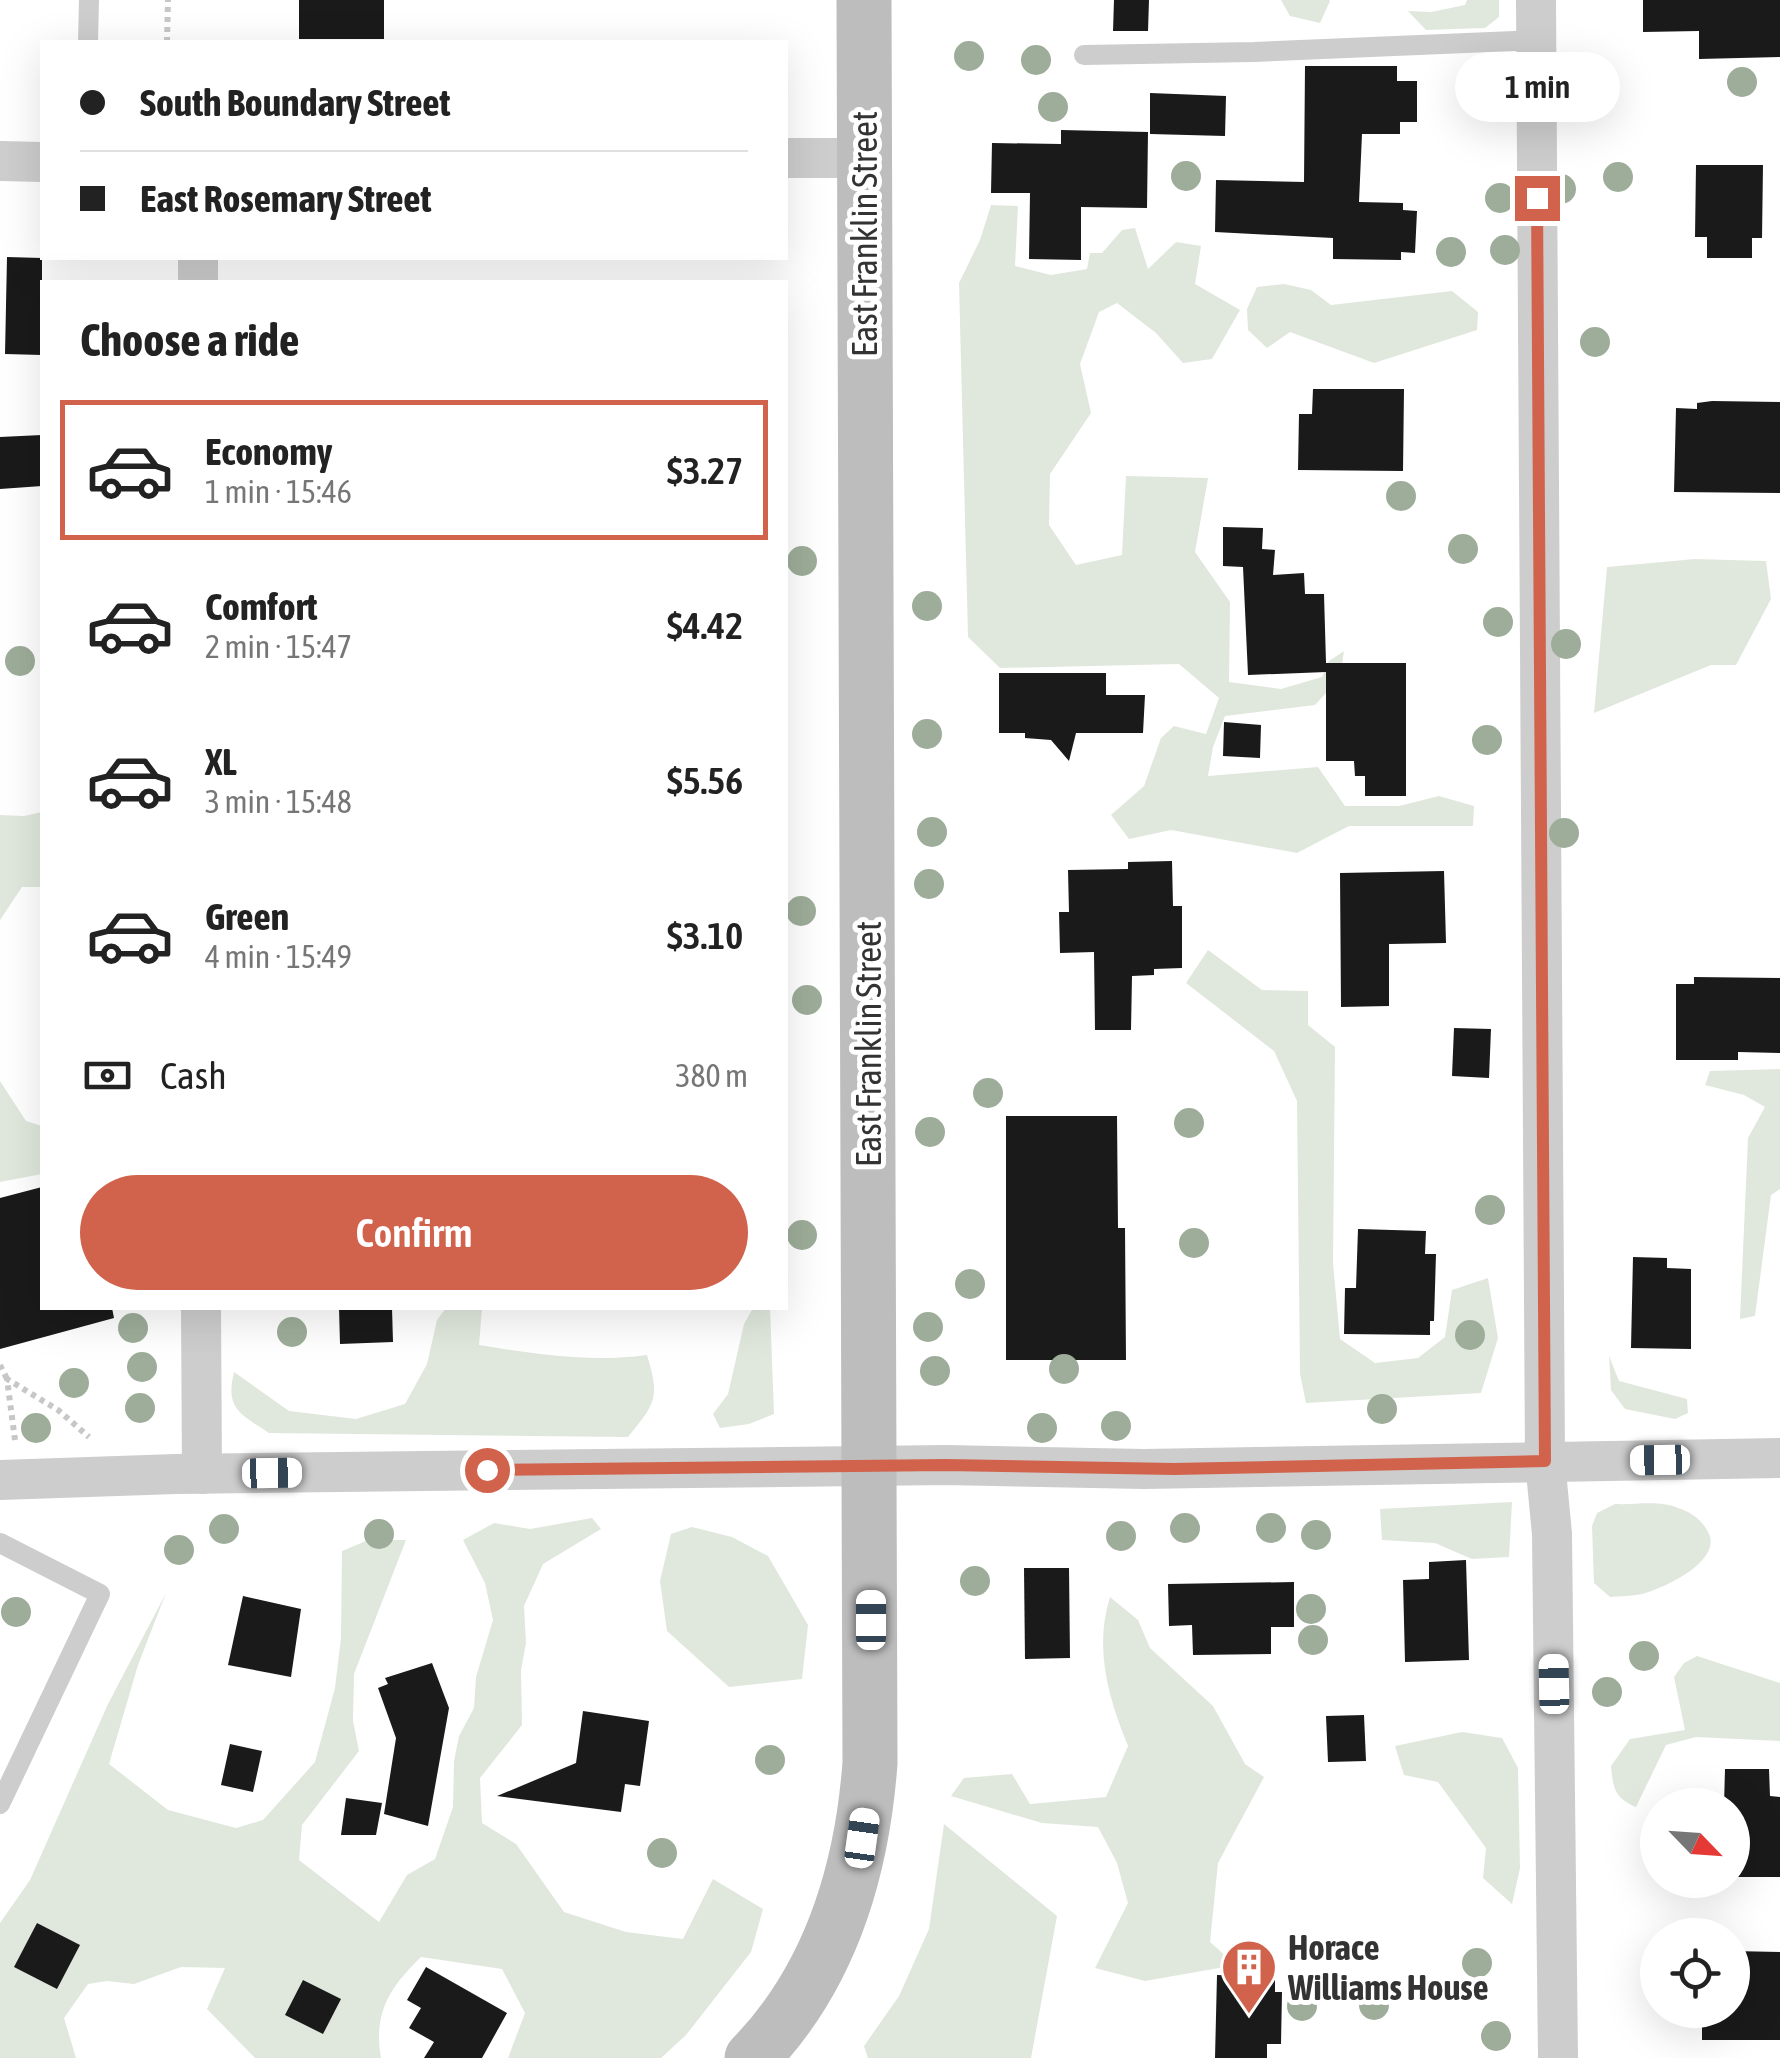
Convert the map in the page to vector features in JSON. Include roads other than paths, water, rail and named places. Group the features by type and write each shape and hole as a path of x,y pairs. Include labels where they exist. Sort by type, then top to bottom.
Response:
{"main road":[{"name":"East Franklin Street","path":"752,2058 783,2022 828,1945 855,1874 870,1763 864,0"}],"street":[{"path":"1536,0 1545,1461 1552,1534 1558,2058"},
{"path":"788,158 864,158"},
{"path":"0,161 40,162"},
{"path":"201,1310 202,1474"},
{"path":"0,1480 946,1465 1174,1469 1780,1458"}],"lane":[{"path":"88,40 89,0"},
{"path":"1084,56 1536,40"},
{"path":"0,1543 100,1594 0,1804"}],"place":[{"name":"Horace Williams House","path":"1249,2016"}]}
